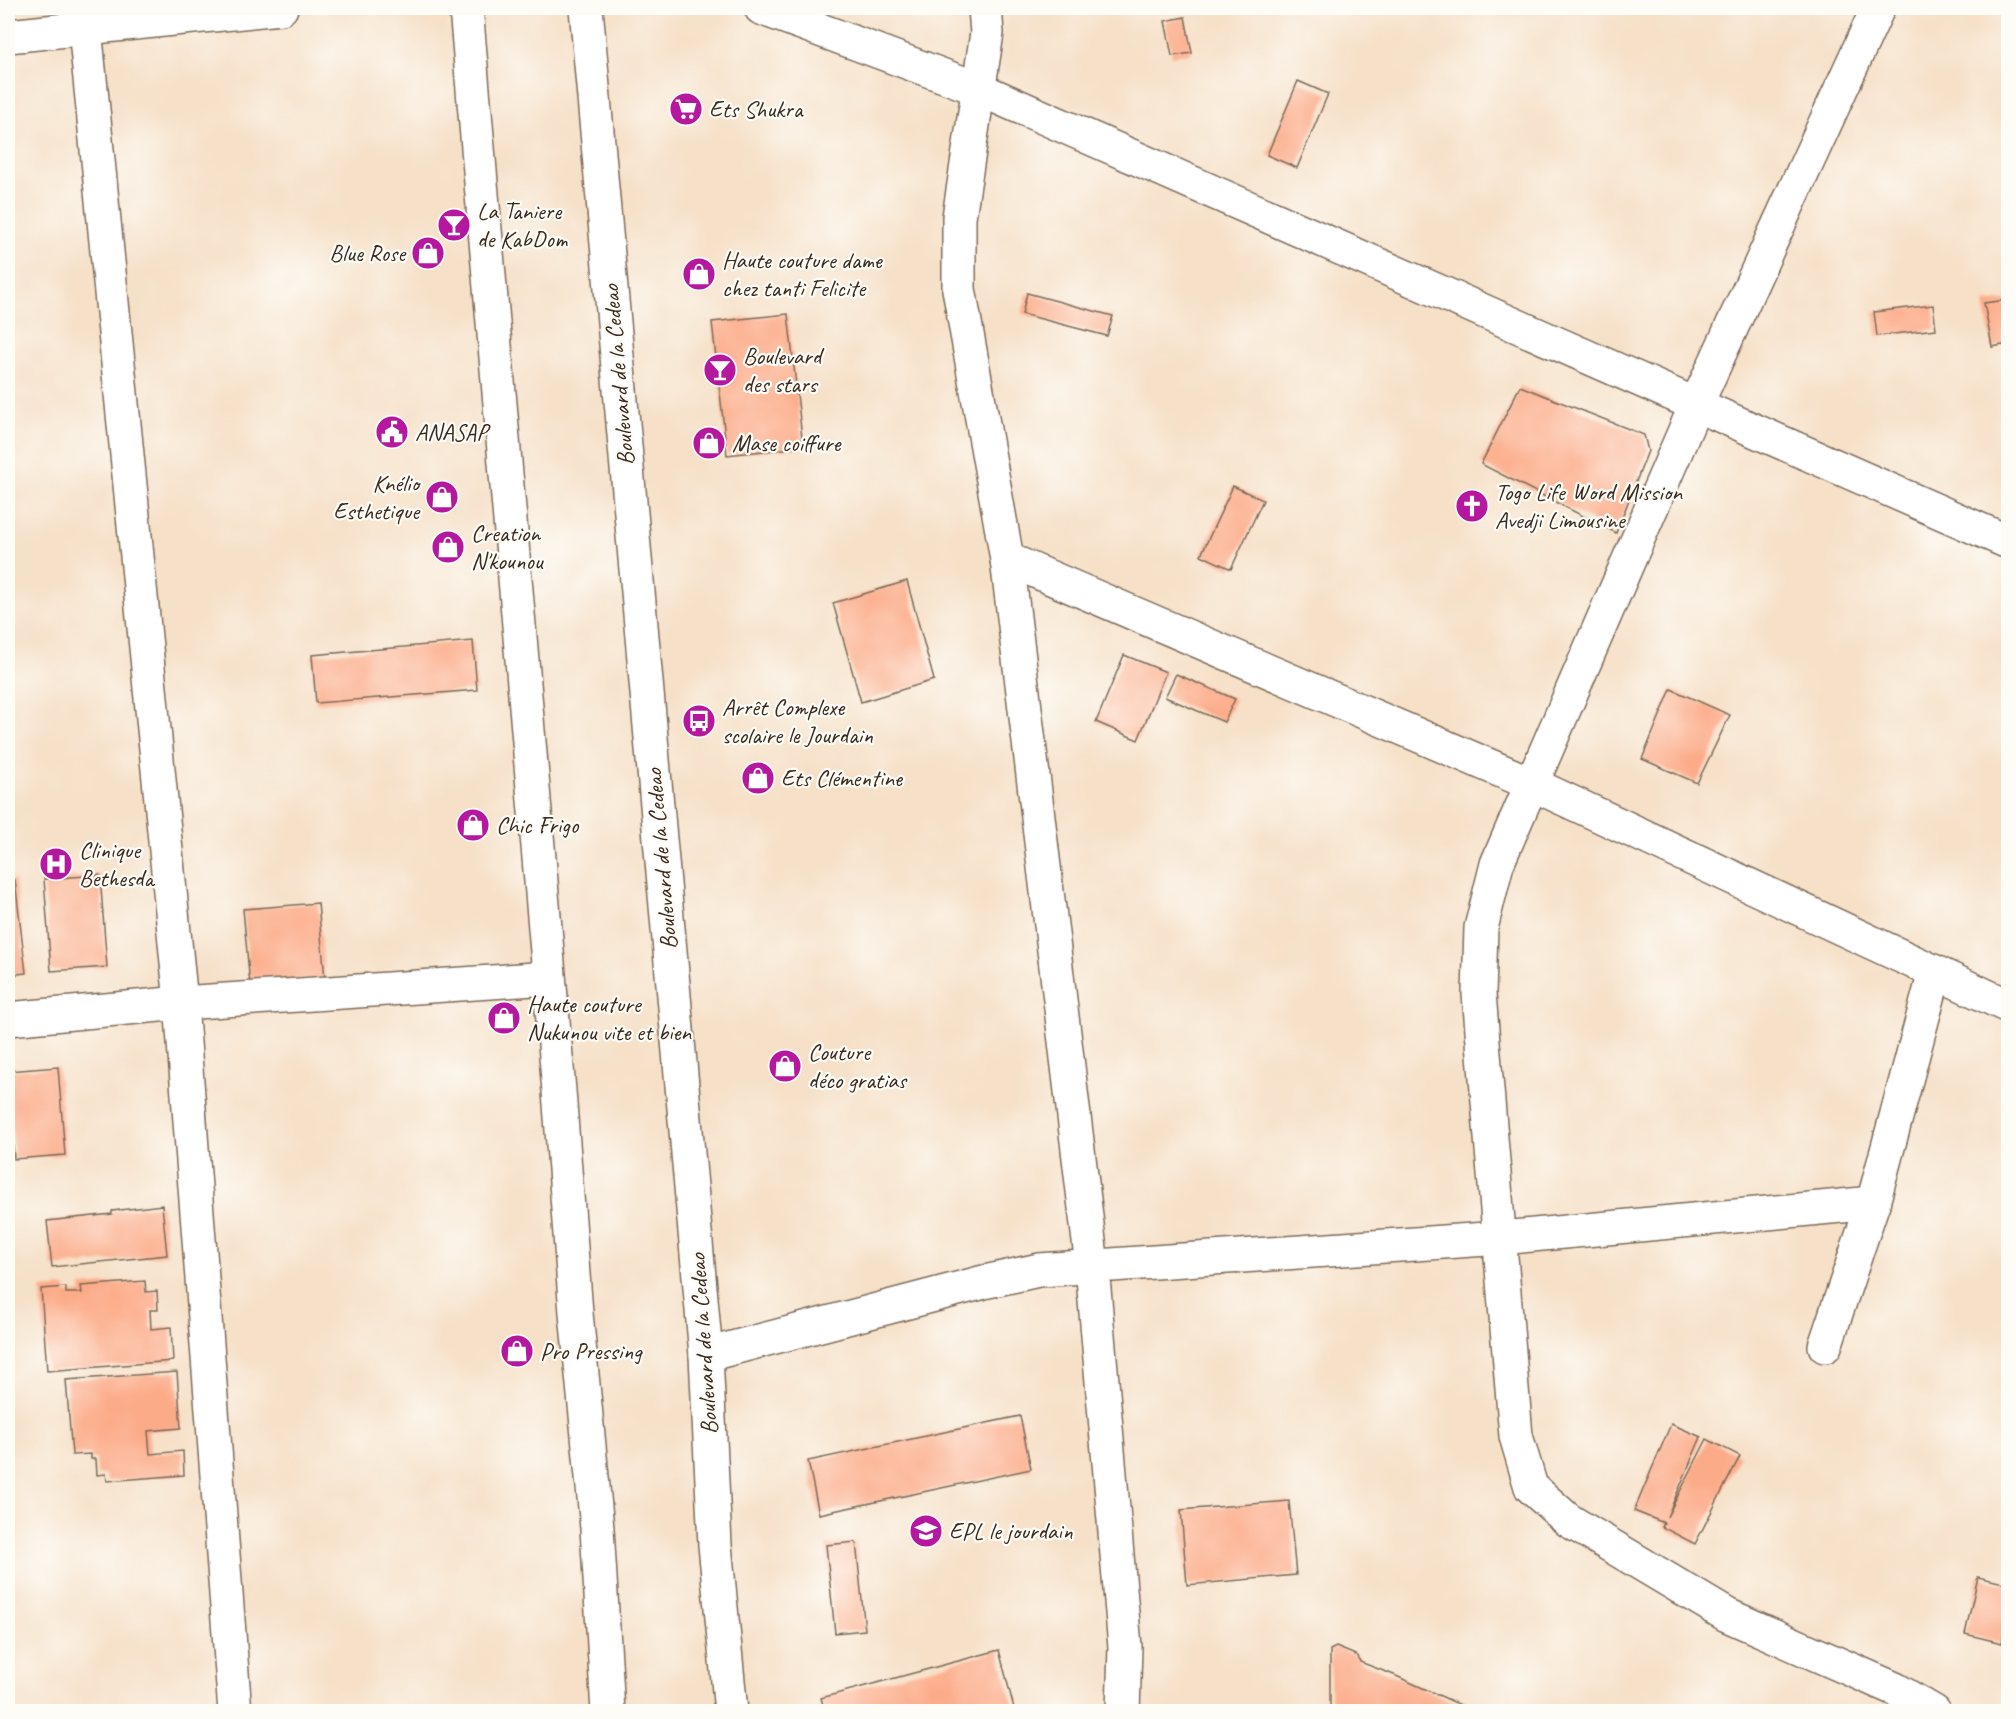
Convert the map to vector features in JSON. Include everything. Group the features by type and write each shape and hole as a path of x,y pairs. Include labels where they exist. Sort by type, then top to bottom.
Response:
{"street":[{"path":"8,36 85,18 281,8"},
{"path":"466,8 576,1313 597,1528 608,1712"},
{"name":"Boulevard de la Cedeao","path":"586,8 706,1355 715,1545 731,1712"},
{"path":"761,8 979,89 2008,542"},
{"path":"985,8 987,33 959,217 959,289 1007,560 1092,1266 1125,1647 1123,1712"},
{"path":"1878,8 1696,405 1497,864 1481,928 1479,994 1516,1436 1531,1487 1568,1520 1727,1615 1895,1689 1934,1712"},
{"path":"85,18 181,1003 235,1712"},
{"path":"1007,560 1532,784 2008,1006"},
{"path":"1826,1346 1873,1203 1935,972"},
{"path":"8,1019 181,1003 549,978"},
{"path":"706,1355 984,1282 1039,1270 1501,1238 1873,1203"}],"building":[{"path":"1185,17 1192,53 1172,56 1165,21"},
{"path":"1298,81 1328,94 1297,168 1267,155"},
{"path":"1027,293 1113,316 1107,336 1022,314"},
{"path":"2006,300 2008,344 1992,347 1984,303"},
{"path":"1933,305 1936,329 1877,336 1874,312"},
{"path":"788,314 803,447 727,455 712,322"},
{"path":"1520,386 1644,435 1648,451 1616,533 1481,464"},
{"path":"1233,486 1263,500 1231,569 1201,555"},
{"path":"907,581 934,680 861,702 833,603"},
{"path":"473,641 477,690 316,703 312,655"},
{"path":"1124,655 1166,672 1138,740 1096,722"},
{"path":"1176,674 1235,699 1224,722 1165,697"},
{"path":"1671,689 1730,715 1697,783 1642,759"},
{"path":"100,875 107,967 51,971 44,879"},
{"path":"15,880 26,973 8,975 8,881"},
{"path":"318,903 325,979 250,985 243,909"},
{"path":"58,1067 65,1155 14,1159 8,1071"},
{"path":"162,1205 167,1255 52,1267 47,1221 112,1214 112,1211"},
{"path":"145,1281 146,1292 157,1291 158,1310 150,1310 151,1329 171,1327 173,1361 47,1371 41,1289 66,1287 66,1293 82,1293 81,1286"},
{"path":"177,1372 181,1428 148,1431 150,1454 183,1451 184,1475 107,1481 106,1474 97,1475 96,1459 91,1459 91,1454 72,1455 66,1380"},
{"path":"1020,1416 1031,1469 819,1514 808,1461"},
{"path":"1671,1424 1701,1437 1667,1517 1707,1439 1740,1456 1695,1544 1662,1527 1664,1523 1634,1511"},
{"path":"1289,1501 1296,1575 1187,1585 1181,1510"},
{"path":"856,1542 865,1630 835,1633 826,1545"},
{"path":"1978,1577 2008,1584 2008,1615 2002,1643 1965,1634"},
{"path":"1336,1647 1358,1656 1360,1662 1476,1712 1330,1712 1330,1650"},
{"path":"999,1650 1015,1712 825,1712 821,1698"}],"place":[{"name":"Ets Shukra","path":"686,109"},
{"name":"La Taniere de KabDom","path":"454,225"},
{"name":"Blue Rose","path":"428,253"},
{"name":"Haute couture dame chez tanti Felicite","path":"699,274"},
{"name":"Boulevard des stars","path":"720,370"},
{"name":"ANASAP","path":"392,432"},
{"name":"Mase coiffure","path":"709,443"},
{"name":"Knélio Esthetique","path":"442,497"},
{"name":"Togo Life Word Mission Avedji Limousine","path":"1472,506"},
{"name":"Creation N'kounou","path":"448,547"},
{"name":"Arrêt Complexe scolaire le Jourdain","path":"699,721"},
{"name":"Ets Clémentine","path":"758,778"},
{"name":"Chic Frigo","path":"473,825"},
{"name":"Clinique Bethesda","path":"56,864"},
{"name":"Haute couture Nukunou vite et bien","path":"504,1018"},
{"name":"Couture déco gratias","path":"785,1066"},
{"name":"Pro Pressing","path":"517,1351"},
{"name":"EPL le jourdain","path":"926,1531"}]}
